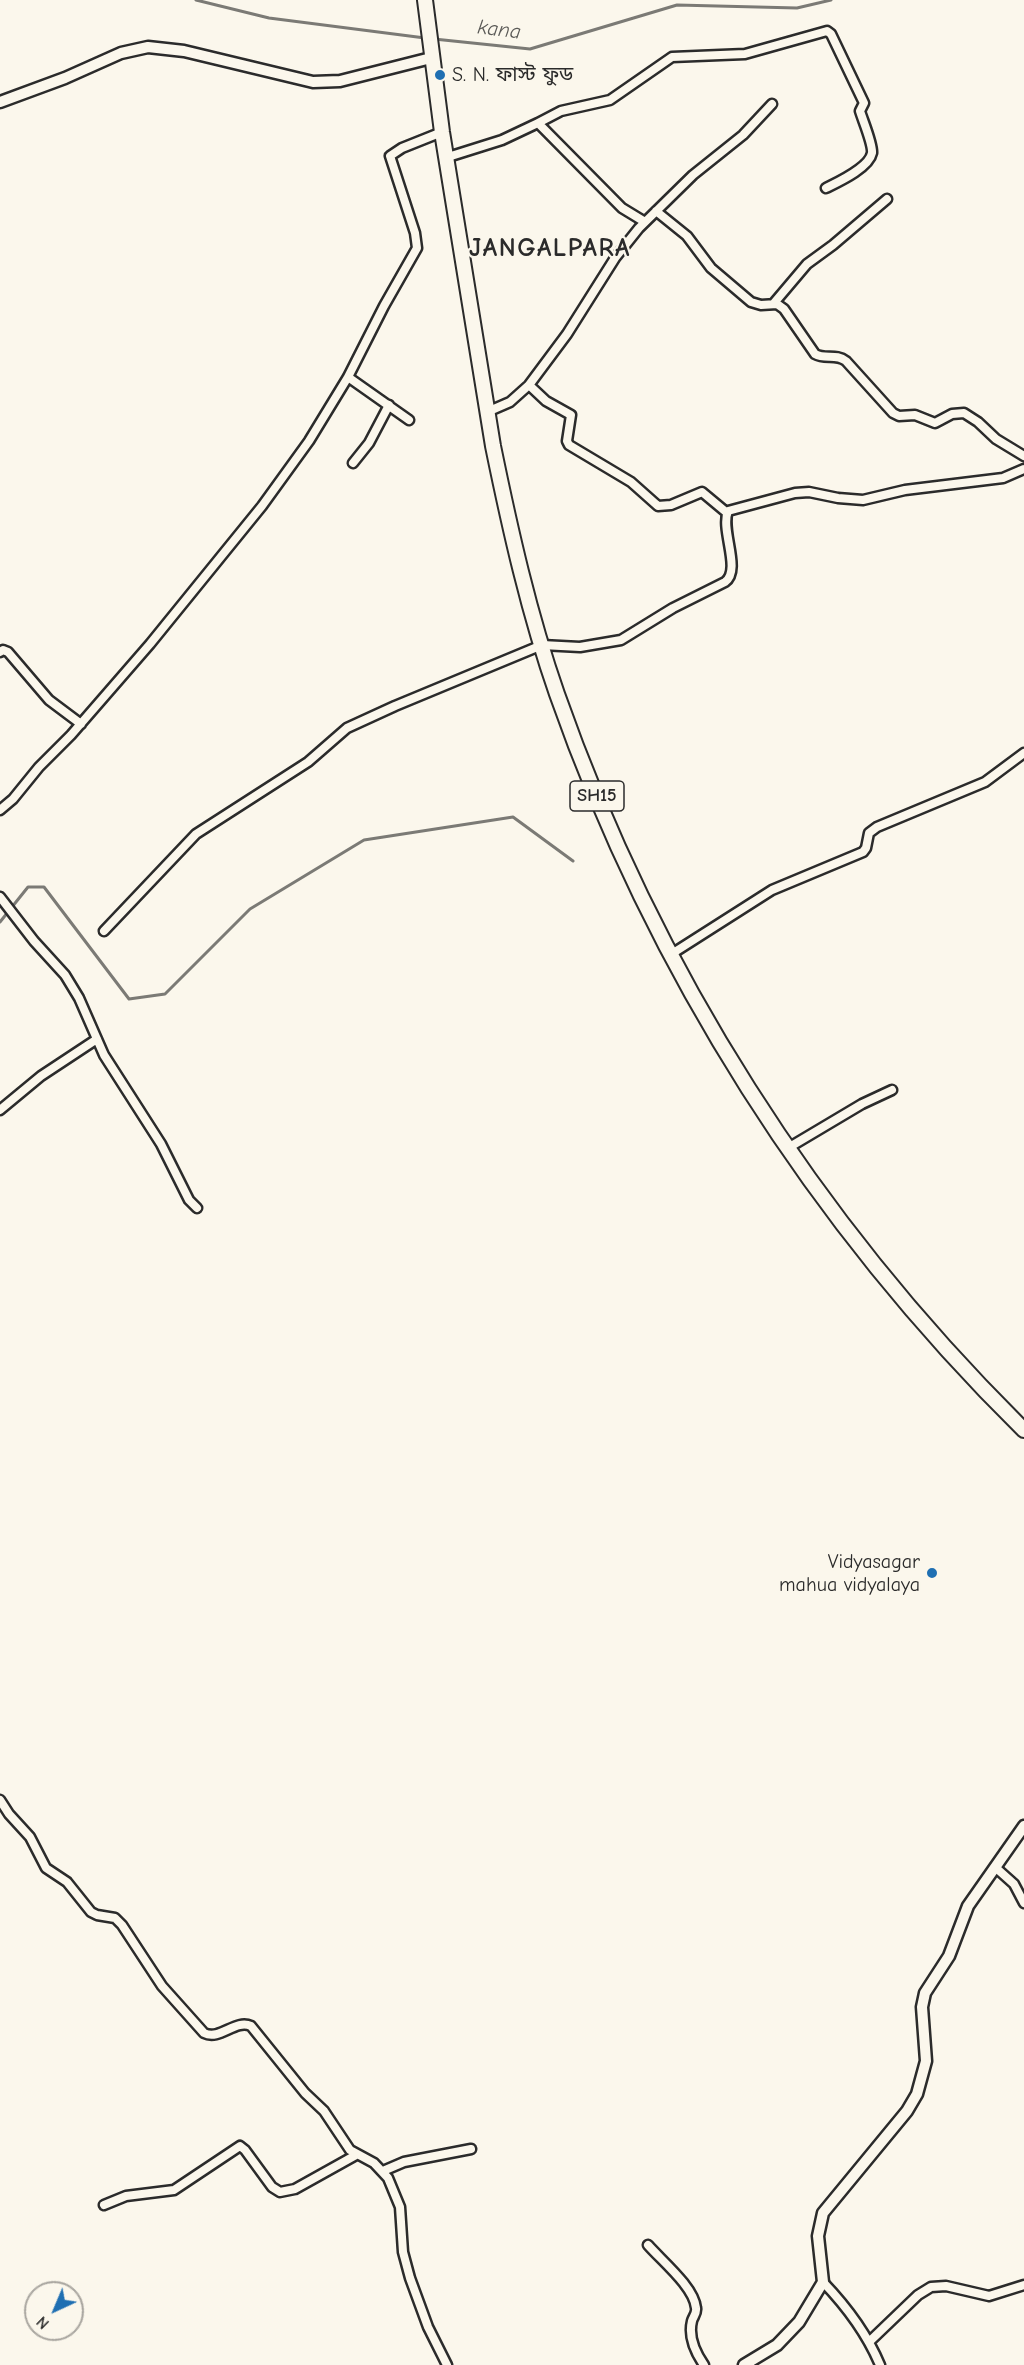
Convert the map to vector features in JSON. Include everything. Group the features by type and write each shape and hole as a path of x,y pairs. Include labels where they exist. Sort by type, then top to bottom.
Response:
{"main road":[{"name":"SH15","path":"425,0 442,132 502,491 542,645 576,745 614,840 670,954 713,1032 788,1148 843,1225 914,1313 946,1351 1024,1430"}],"street":[{"path":"448,158 495,143 561,111 610,100 672,57 745,54 827,31 832,36 864,103 860,111 872,150 869,159 857,171 826,188"},
{"path":"0,102 65,78 122,53 148,47 177,49 313,82 340,81 431,53"},
{"path":"487,412 510,402 529,385 567,334 615,258 645,222 693,175 743,135 772,104"},
{"path":"538,123 622,208 645,222"},
{"path":"0,810 13,799 39,767 81,724 157,636 262,506 304,448 348,377 417,248 415,233 390,156 402,148 442,132"},
{"path":"774,303 807,264 887,199"},
{"path":"656,211 687,236 711,268 751,302 774,303 788,314 815,354 842,358 893,414 918,416 935,423 952,414 964,413 978,422 996,439 1024,456"},
{"path":"348,377 409,420"},
{"path":"104,931 196,834 308,762 341,732 369,717 542,645 588,646 621,640 680,604 728,580 732,570 726,512 702,492 671,505 658,506 631,482 569,445 567,441 570,414 546,401 529,385"},
{"path":"353,463 369,443 389,405"},
{"path":"726,512 795,493 863,500 905,490 1003,478 1024,469"},
{"path":"0,652 4,650 8,652 49,700 81,724"},
{"path":"670,954 772,890 863,852 869,833 877,827 985,782 1024,753"},
{"path":"0,897 34,941 65,975 79,998 120,1083 161,1144 190,1202 197,1208"},
{"path":"0,1110 41,1076 97,1039"},
{"path":"788,1148 845,1114 892,1090"},
{"path":"0,1801 30,1837 46,1868 67,1882 91,1912 97,1915 112,1916 118,1920 162,1986 204,2033 213,2036 244,2024 251,2026 305,2093 324,2111 345,2144 356,2155 371,2161 383,2171 393,2187 400,2207 403,2252 410,2278 428,2327 447,2365"},
{"path":"880,2365 869,2342 844,2305 823,2282 818,2236 821,2218 829,2205 907,2111 917,2094 927,2055 922,2007 924,1996 949,1956 968,1906 1024,1826"},
{"path":"995,1867 1014,1884 1024,1903"},
{"path":"105,2205 126,2196 174,2190 240,2146 272,2187 280,2192 295,2190 356,2155"},
{"path":"383,2171 404,2162 471,2149"},
{"path":"648,2245 683,2282 695,2304 696,2310 691,2324 693,2345 704,2365"},
{"path":"744,2365 777,2345 790,2334 823,2282"},
{"path":"869,2342 918,2295 931,2287 946,2286 989,2296 1024,2285"}],"waterway":[{"name":"kana","path":"196,0 269,18 425,38"},
{"name":"kana","path":"434,39 530,49 677,5 797,8 831,0"},
{"path":"0,922 28,887 44,887 129,999 165,994 250,909 364,840 513,817 573,861"}],"place":[{"name":"S. N. ফাস্ট ফুড","path":"440,75"},
{"name":"Vidyasagar mahua vidyalaya","path":"932,1573"}],"district":[{"name":"JANGALPARA","path":"550,249"}]}
